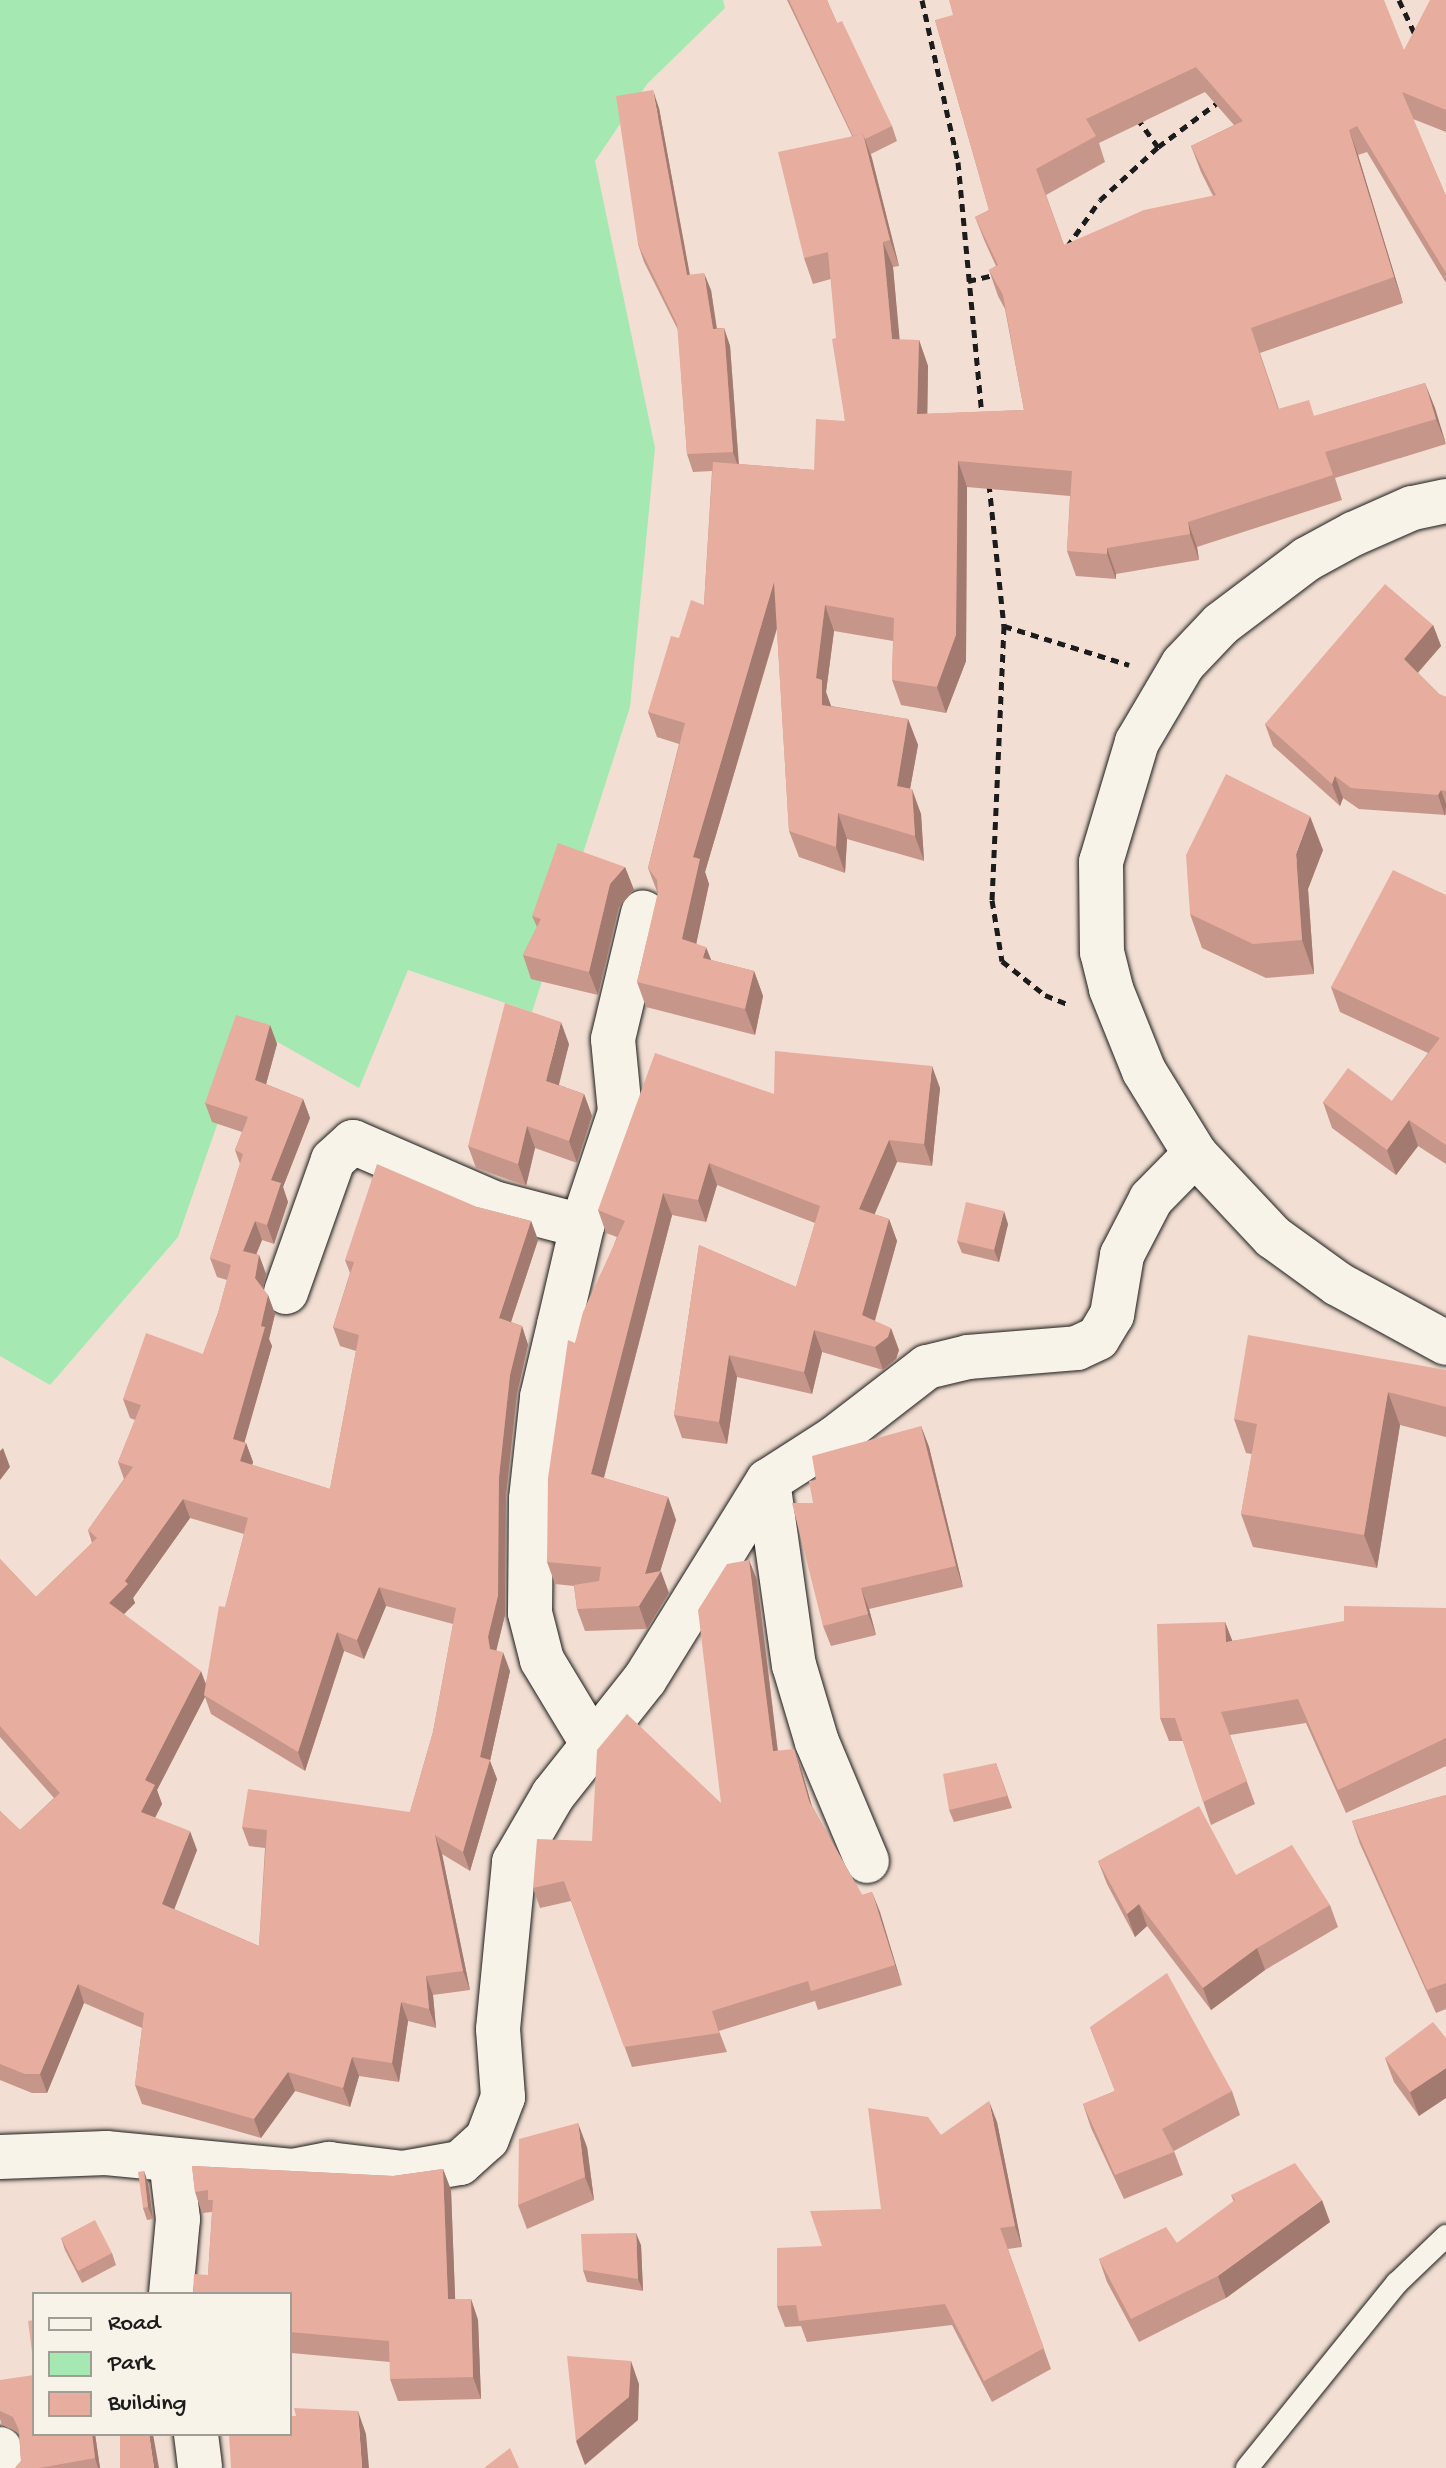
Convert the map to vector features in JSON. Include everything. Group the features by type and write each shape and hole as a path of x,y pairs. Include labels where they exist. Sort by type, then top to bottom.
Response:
{"street":[{"path":"1446,501 1379,520 1307,559 1221,624 1183,664 1137,742 1101,862 1102,952 1123,1025 1144,1071 1195,1154 1273,1237 1338,1284 1446,1343"},
{"path":"592,1743 542,1660 530,1613 531,1499 542,1397 582,1226 620,1112 613,1039 643,913"},
{"path":"286,1292 333,1160 353,1142 494,1203 582,1226"},
{"path":"0,2157 106,2153 292,2171 329,2164 403,2173 460,2163 487,2139 503,2097 498,2029 514,1862 592,1743 645,1679 768,1481 835,1438 927,1367 968,1357 1077,1348 1098,1338 1112,1315 1122,1255 1151,1199 1195,1154"},
{"path":"768,1481 794,1665 817,1742 867,1861"},
{"path":"171,2160 178,2219 171,2292"},
{"path":"196,2436 200,2468"},
{"path":"0,2449 3,2468"}],"lane":[{"path":"1247,2468 1397,2283 1446,2236"}],"path":[{"path":"922,0 958,162 983,422"},
{"path":"1399,0 1416,39"},
{"path":"1057,261 1100,200 1158,147 1228,95"},
{"path":"1131,110 1158,147"},
{"path":"968,281 998,274"},
{"path":"988,469 1004,626 992,900 1002,961 1045,995 1123,1025"},
{"path":"1004,626 1127,665 1183,664"}],"green space":[{"path":"0,0 723,0 725,8 647,84 595,161 655,448 630,707 532,1012 408,970 359,1088 251,1027 178,1237 50,1385 0,1356"}],"building":[{"path":"789,0 827,0 837,23 842,21 892,126 865,139 863,134 853,136"},
{"path":"949,0 1384,0 1404,50 1430,0 1446,0 1446,110 1402,92 1446,196 1446,273 1357,126 1349,130 1394,277 1251,328 1278,409 1309,400 1314,416 1425,383 1436,419 1325,452 1333,475 1188,522 1190,534 1107,548 1107,554 1067,551 1072,471 958,461 956,635 937,687 892,680 894,618 825,605 816,678 822,680 822,705 908,719 897,786 912,789 915,836 838,813 836,847 789,831 774,582 693,857 700,859 682,939 706,947 703,958 754,971 745,1009 637,982 658,892 657,880 648,868 685,723 648,712 671,636 679,638 691,600 704,605 713,462 814,470 816,419 845,421 832,339 836,338 828,252 804,258 778,152 863,134 890,240 883,242 892,339 919,340 917,414 1024,410 1003,295 989,270 998,265 975,217 989,210 935,20 953,15","holes":["1196,67 1243,121 1191,146 1216,195 1144,210 1064,245 1036,169 1096,136 1086,119"]},
{"path":"653,90 687,275 704,273 713,329 724,328 733,452 687,454 677,324 638,244 616,96"},
{"path":"1385,584 1433,625 1404,659 1439,694 1446,697 1446,791 1441,790 1438,795 1351,788 1335,776 1332,784 1265,724"},
{"path":"1226,774 1310,816 1296,854 1302,940 1253,944 1190,914 1186,855"},
{"path":"558,843 625,867 610,884 589,972 523,955 541,919 532,916"},
{"path":"1393,870 1446,895 1446,1145 1409,1120 1387,1150 1323,1102 1348,1068 1392,1101 1440,1038 1331,987"},
{"path":"505,1003 561,1022 546,1081 584,1094 569,1141 527,1126 518,1164 468,1146"},
{"path":"236,1015 270,1025 255,1080 303,1099 271,1180 281,1183 267,1225 255,1221 243,1251 259,1255 255,1278 268,1295 261,1326 265,1327 233,1439 246,1443 240,1461 330,1489 359,1335 333,1327 354,1262 345,1260 377,1164 477,1207 531,1221 499,1318 522,1326 510,1375 499,1477 498,1596 488,1637 490,1649 503,1652 480,1757 490,1760 463,1852 435,1835 463,1971 426,1976 429,2009 401,2002 392,2063 352,2057 343,2088 288,2072 254,2119 135,2085 144,2013 78,1984 40,2074 25,2074 0,2064 0,1811 20,1830 60,1793 0,1726 0,1559 36,1597 97,1538 88,1530 133,1467 118,1462 141,1405 123,1399 146,1333 203,1354 231,1265 210,1258 243,1154 235,1150 248,1117 205,1103","holes":["183,1499 248,1518 225,1607 219,1606 204,1695 298,1752 337,1632 357,1640 379,1587 456,1608 433,1732 410,1812 248,1789 242,1827 267,1830 259,1946 162,1904 190,1831 141,1812 155,1785 145,1780 201,1671 109,1603 128,1584 125,1581"]},
{"path":"775,1051 932,1066 924,1144 889,1140 859,1209 889,1219 862,1315 891,1328 888,1337 875,1347 814,1330 804,1372 729,1355 719,1422 674,1415 699,1245 796,1287 820,1206 709,1163 698,1200 663,1193 591,1474 668,1497 645,1574 661,1571 639,1606 577,1609 574,1585 599,1581 601,1567 547,1562 548,1478 568,1340 575,1343 583,1312 625,1221 598,1210 655,1053 774,1094"},
{"path":"966,1202 1004,1211 994,1250 957,1241"},
{"path":"1248,1335 1446,1370 1446,1407 1388,1392 1364,1535 1241,1514 1257,1424 1234,1419"},
{"path":"921,1426 956,1566 861,1588 868,1614 823,1626 792,1503 813,1503 809,1481 816,1480 812,1456"},
{"path":"749,1560 773,1751 794,1749 809,1801 862,1895 872,1892 895,1965 811,1991 808,1981 712,2011 719,2033 624,2047 564,1881 533,1888 537,1839 592,1841 597,1750 627,1714 721,1803 698,1610 727,1564"},
{"path":"1344,1606 1446,1608 1446,1738 1338,1790 1298,1699 1221,1712 1247,1781 1203,1802 1175,1718 1160,1718 1157,1624 1225,1622 1226,1642 1344,1621"},
{"path":"996,1763 1007,1796 949,1810 943,1774"},
{"path":"1446,1795 1446,1983 1427,1990 1352,1821"},
{"path":"1199,1806 1236,1875 1292,1845 1330,1905 1257,1948 1203,1988 1139,1904 1127,1914 1098,1861"},
{"path":"1167,1973 1232,2091 1162,2129 1174,2152 1115,2175 1083,2104 1115,2091 1090,2027"},
{"path":"1433,2022 1446,2038 1446,2068 1410,2092 1385,2058"},
{"path":"989,2101 1015,2226 1000,2228 1044,2348 984,2381 945,2304 799,2321 796,2305 777,2306 777,2248 822,2246 810,2211 881,2209 868,2108 928,2117 941,2135"},
{"path":"578,2123 585,2177 518,2205 519,2139"},
{"path":"1295,2163 1322,2200 1218,2276 1131,2319 1099,2259 1166,2227 1177,2243 1235,2200 1231,2195"},
{"path":"192,2166 393,2176 443,2169 448,2299 471,2299 473,2377 390,2379 389,2341 292,2332 292,2292 193,2292 194,2274 208,2275 213,2200 208,2200 208,2190 195,2192"},
{"path":"144,2171 148,2207 143,2208 138,2172"},
{"path":"95,2220 112,2253 78,2271 61,2238"},
{"path":"636,2233 638,2279 583,2270 581,2234"},
{"path":"32,2320 32,2352 28,2321"},
{"path":"567,2356 631,2361 629,2397 576,2441"},
{"path":"32,2375 32,2436 92,2436 95,2458 39,2468 15,2468 21,2461 19,2430 13,2417 0,2411 0,2380"},
{"path":"294,2408 358,2411 362,2468 231,2468 229,2436 292,2436 292,2416 296,2416"},
{"path":"120,2436 149,2436 154,2468 120,2468"},
{"path":"510,2448 519,2468 484,2468"}]}
